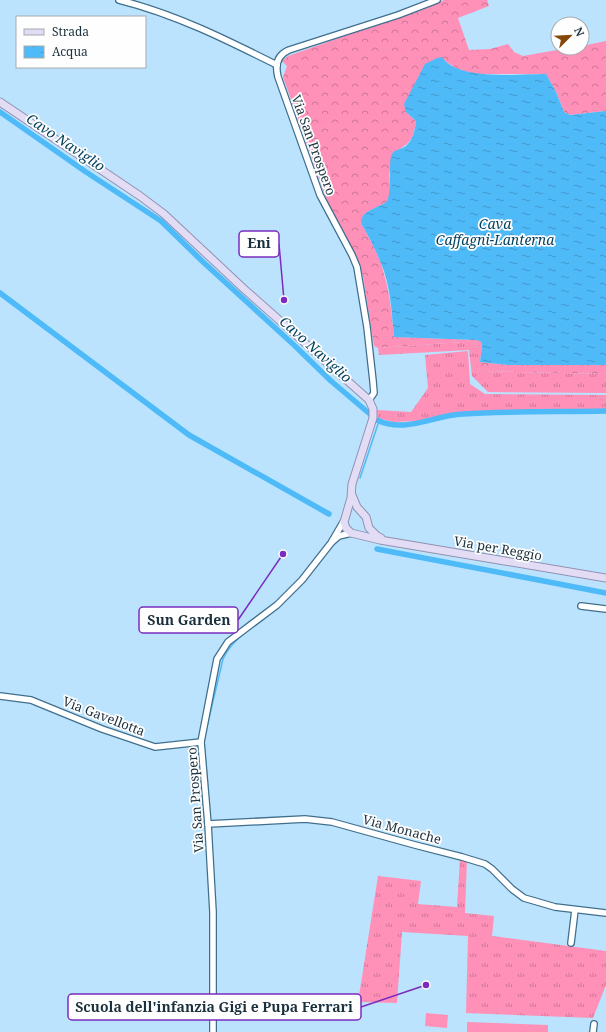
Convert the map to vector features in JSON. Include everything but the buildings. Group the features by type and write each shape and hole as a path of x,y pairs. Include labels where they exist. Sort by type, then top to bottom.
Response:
{"main road":[{"path":"0,102 152,205 175,224 237,283 370,400 373,409 372,422 352,484 344,522 346,528 353,533 364,530 367,523"},
{"name":"Via per Reggio","path":"351,493 355,504 361,513 366,517 367,523 372,532 386,541"},
{"path":"346,517 355,511 361,513"},
{"name":"Via per Reggio","path":"353,533 386,541 606,578"}],"street":[{"path":"120,0 161,13 209,31 276,65 281,55 290,50 398,16 437,0"},
{"name":"Via San Prospero","path":"276,65 278,77 320,195 357,267 374,381 374,395 370,400"},
{"name":"Via San Prospero","path":"212,1032 213,912 208,824 201,742 217,659 228,642 277,605 302,580 331,543 346,517"},
{"name":"Via San Prospero","path":"331,543 339,536 353,533"},
{"path":"581,606 606,608"},
{"name":"Via Gavellotta","path":"0,696 31,700 102,729 154,747 201,742"},
{"name":"Via Monache","path":"208,824 305,819 332,822 476,861 492,869 512,889 524,898 555,907 606,912"},
{"path":"572,943 575,910"},
{"path":"593,1032 594,1024"}],"green space":[{"path":"444,0 487,0 489,6 458,18 469,50 490,49 508,44 514,52 523,56 550,51 550,56 590,56 590,44 606,41 606,111 570,115 564,112 556,92 546,74 476,74 457,69 445,61 406,112 416,121 415,127 412,137 408,143 394,152 389,174 390,198 387,202 367,212 361,223 380,261 392,313 394,337 477,340 481,342 482,346 480,362 509,365 606,365 606,374 482,371 477,367 477,348 474,342 378,348 374,346 363,276 356,256 328,204 283,77 287,66 282,61 288,56 420,11"},
{"path":"474,342 477,348 477,367 482,371 606,374 606,393 488,392 472,376 469,350 379,355 378,348"},
{"path":"468,351 470,384 485,394 606,395 606,410 461,412 418,421 393,422 378,418 377,410 411,412 428,388 425,355"},
{"path":"460,858 467,859 465,913 494,916 492,936 606,951 606,985 593,1018 466,1013 468,936 402,932 397,1003 358,1002 378,876 421,881 418,904 457,907"},
{"path":"426,1013 448,1015 447,1028 425,1026"},
{"path":"467,1022 548,1025 548,1032 467,1032"}],"water":[{"name":"Cava Caffagni-Lanterna","path":"442,57 450,65 461,70 475,73 506,75 546,74 556,92 564,112 570,115 606,111 606,365 509,365 480,362 482,346 481,342 477,340 394,337 391,304 384,271 361,221 362,217 368,211 387,201 389,194 391,156 393,152 408,144 412,138 415,128 416,121 406,112 404,104 425,64"}],"waterway":[{"name":"Cavo Naviglio","path":"0,112 86,172 161,221 331,381 377,420 388,424 409,425 452,415 463,414 606,411"},
{"path":"0,293 189,435 329,514"},
{"path":"360,478 379,421"},
{"path":"377,549 606,593"},
{"path":"281,605 303,583"},
{"path":"205,735 223,659 235,641 263,619"},
{"path":"204,741 210,814"}],"place":[{"name":"Eni","path":"284,300"},
{"name":"Sun Garden","path":"283,554"},
{"name":"Scuola dell'infanzia Gigi e Pupa Ferrari","path":"426,985"}]}
